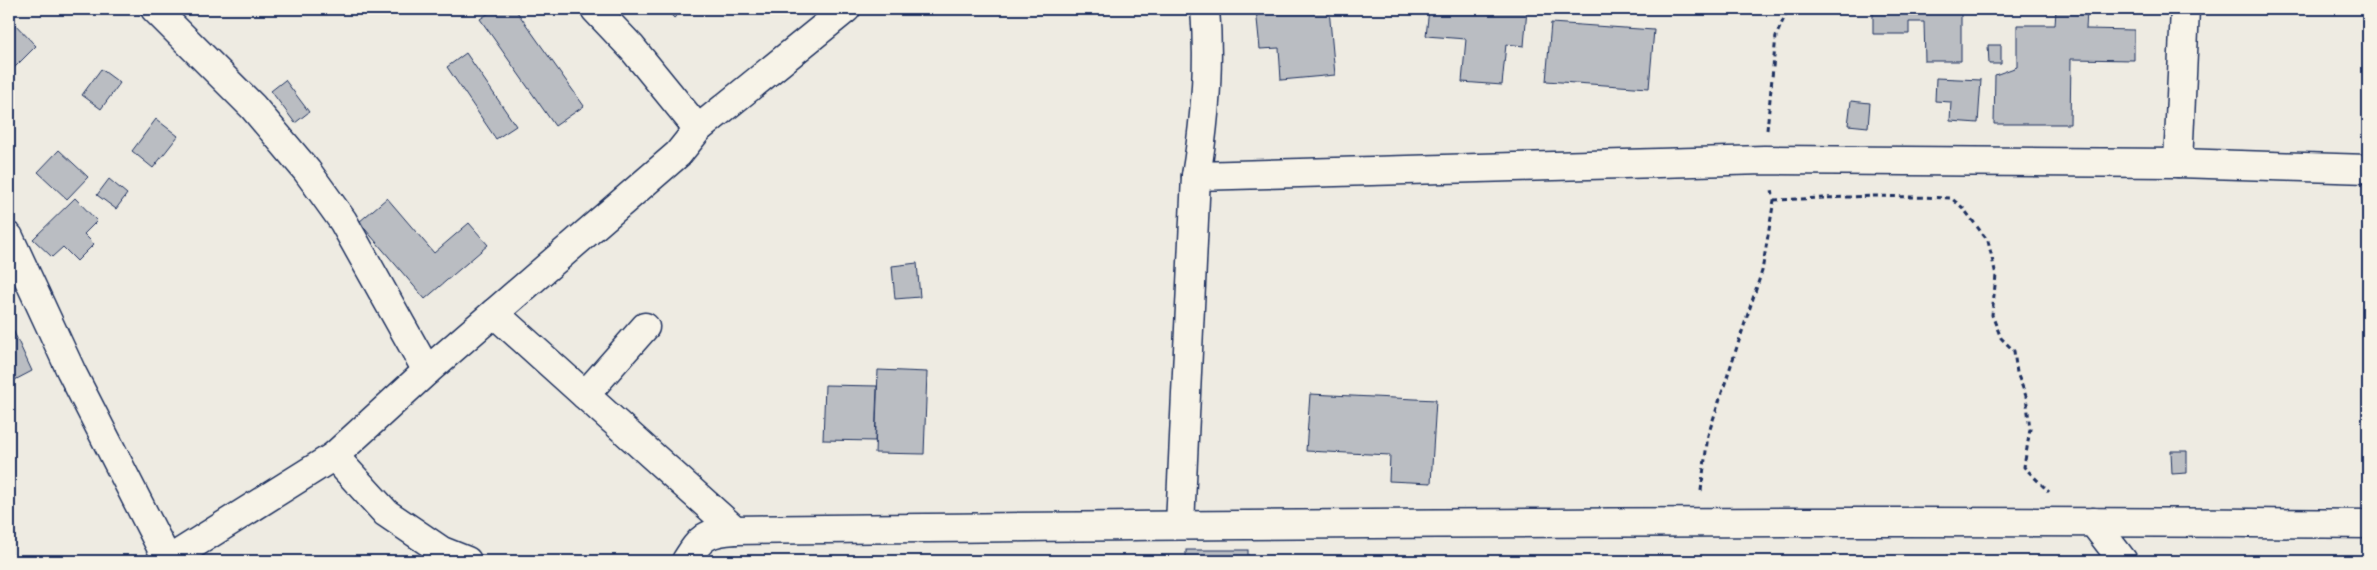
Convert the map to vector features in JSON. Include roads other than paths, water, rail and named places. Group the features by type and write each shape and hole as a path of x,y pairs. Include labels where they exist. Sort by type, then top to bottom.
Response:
{"street":[{"path":"155,9 253,106 343,220 427,371"},
{"path":"595,9 632,48 698,128"},
{"path":"9,237 71,371 167,561 334,456 427,371 678,154 698,128 846,9"},
{"path":"1180,525 1196,176 1204,120 1208,38 1205,9"},
{"path":"2178,163 2185,9"},
{"path":"1196,176 1764,160 2178,163 2368,169"},
{"path":"494,313 735,530"},
{"path":"585,395 645,327"},
{"path":"334,456 386,513 442,551 467,561"},
{"path":"2083,522 2123,561"},
{"path":"686,561 696,545 712,532 735,530 1180,525 1697,523 2083,522 2368,524"}]}
